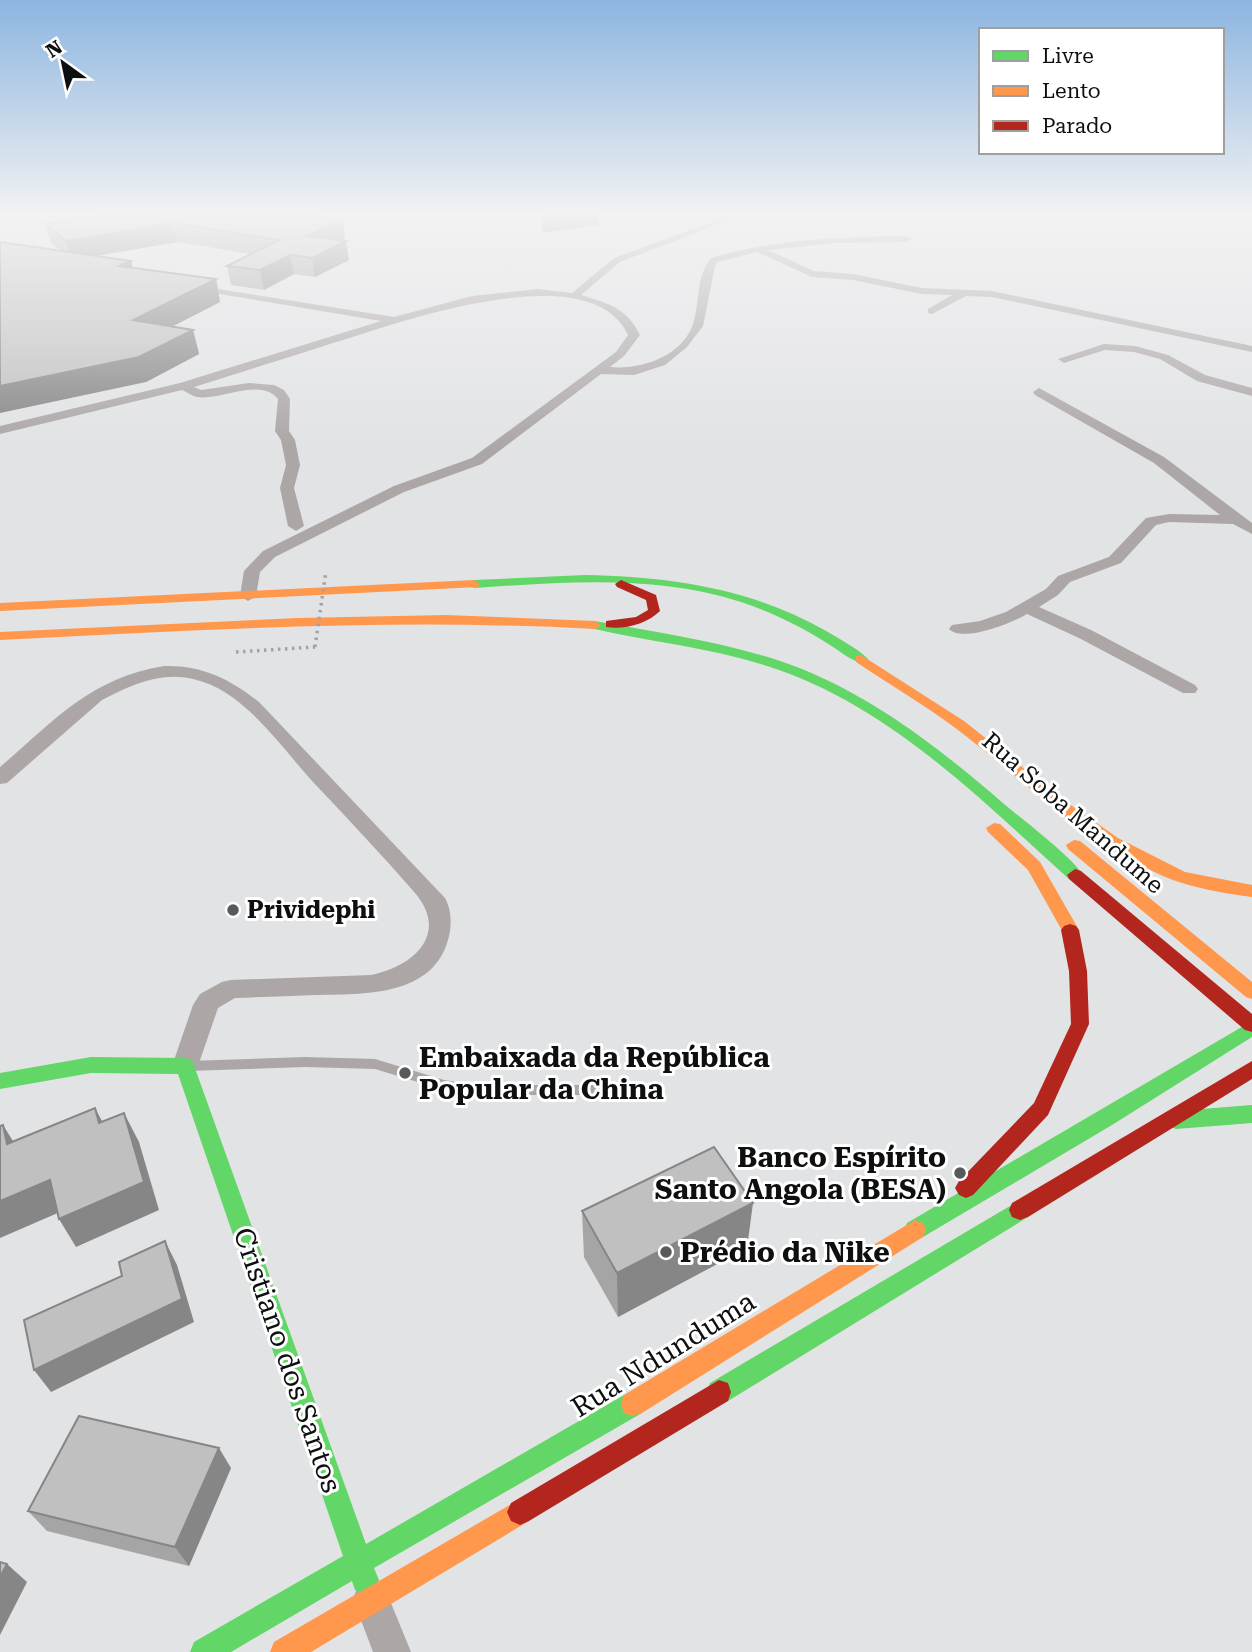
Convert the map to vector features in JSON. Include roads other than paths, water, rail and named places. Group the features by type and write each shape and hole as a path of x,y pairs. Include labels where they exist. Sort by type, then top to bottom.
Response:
{"main road":[{"path":"596,625 633,622 646,618 653,611 654,603 646,594 608,581"},
{"path":"0,607 514,582 608,581 676,584 763,605 801,622 956,722 1103,838 1191,880 1252,891"},
{"path":"0,636 444,617 596,625 723,649 798,673 888,719 923,743 1250,1029"},
{"path":"630,631 722,656 801,686 902,747 958,794"},
{"name":"Rua Soba Mandume","path":"868,664 960,746"},
{"path":"944,1212 1041,1109 1080,1024 1078,971 1069,926 1034,866 987,821"},
{"name":"Rua Soba Mandume","path":"1066,838 1252,992"},
{"name":"Rua Ndunduma","path":"204,1652 602,1423 944,1212 1105,1119 1250,1029"},
{"path":"0,1080 91,1065 185,1066"},
{"name":"Cristiano dos Santos","path":"185,1066 371,1599"},
{"path":"284,1652 481,1536 1252,1069"},
{"path":"1169,1121 1252,1114"}],"street":[{"path":"226,292 394,320"},
{"path":"0,430 184,386 394,320 498,294 536,292"},
{"path":"248,596 252,571 269,554 399,489 477,461 600,370 630,343 634,335 633,327 607,306 574,296 539,292"},
{"path":"574,296 579,292"},
{"path":"600,370 635,372 666,361 690,338 697,326 704,292"},
{"path":"945,292 992,294 1252,349"},
{"path":"932,311 964,293"},
{"path":"1064,359 1104,347 1135,349 1164,357 1201,378 1252,392"},
{"path":"184,386 199,394 250,387 263,387 280,393 284,399 282,431 288,440 293,465 287,488 296,526"},
{"path":"1039,392 1159,460 1236,520 1252,529"},
{"path":"958,629 998,622 1052,592 1065,579 1115,560 1130,542 1156,519 1236,520"},
{"path":"1026,607 1085,634 1189,689"},
{"path":"0,778 95,695 146,674 177,672 205,676 221,683 264,717 437,904 439,937 430,956 414,970 371,984 231,989 209,1002 202,1013 185,1066"},
{"name":"Cristiano dos Santos","path":"371,1599 392,1652"}],"lane":[{"path":"185,1066 304,1062 374,1064 444,1085 481,1090 616,1090"}],"place":[{"name":"Prividephi","path":"233,910"},
{"name":"Embaixada da República Popular da China","path":"405,1073"},
{"name":"Banco Espírito Santo Angola (BESA)","path":"960,1173"},
{"name":"Prédio da Nike","path":"666,1252"}]}
